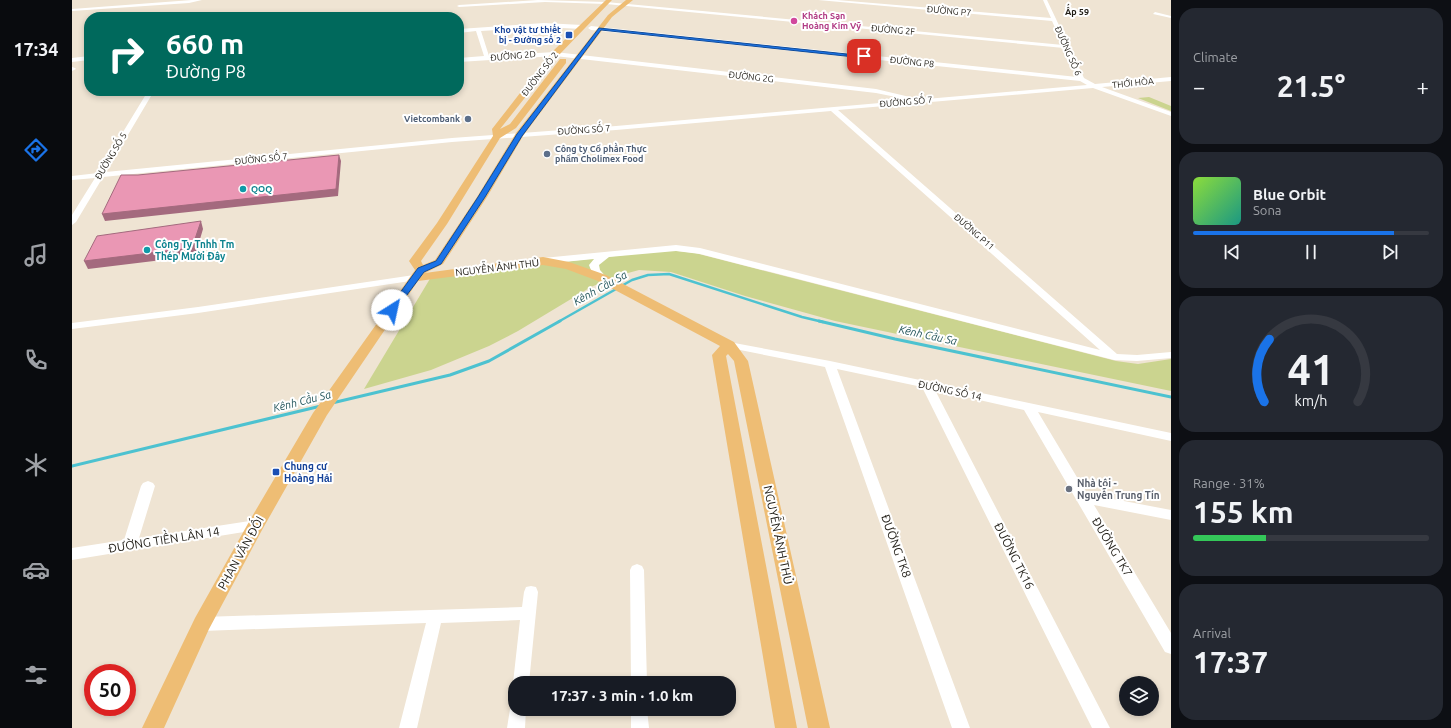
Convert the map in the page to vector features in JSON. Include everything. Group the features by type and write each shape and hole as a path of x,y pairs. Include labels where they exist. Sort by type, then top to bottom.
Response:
{"main road":[{"name":"ĐƯỜNG SỐ 2","path":"497,136 496,129 555,54 582,27 617,2"},
{"name":"ĐƯỜNG SỐ 2","path":"580,40 610,16 617,2"},
{"name":"ĐƯỜNG SỐ 2","path":"572,54 439,262 418,274 415,261 442,224 497,136 513,126 572,54 595,28"},
{"path":"513,126 519,135"},
{"name":"NGUYỄN ẢNH THỦ","path":"418,274 543,261 579,269 602,278 729,345 741,361 819,728"},
{"name":"PHAN VĂN ĐỐI","path":"153,728 202,624 256,525 321,412 418,274"},
{"path":"729,345 719,355 786,728"}],"street":[{"path":"72,10 200,0"},
{"name":"ĐƯỜNG P7","path":"820,0 1054,20"},
{"name":"ĐƯỜNG SỐ 6","path":"1045,0 1081,79 1096,87 1171,114"},
{"name":"ĐƯỜNG 2F","path":"459,6 544,1 617,2 1067,47"},
{"path":"1155,13 1171,17"},
{"path":"464,31 544,25 582,27"},
{"name":"ĐƯỜNG P8","path":"595,28 1081,79"},
{"path":"478,30 487,58"},
{"name":"ĐƯỜNG 2D","path":"464,60 540,54 572,54"},
{"name":"ĐƯỜNG 2G","path":"572,54 876,91 923,101"},
{"path":"72,60 84,59"},
{"name":"THỚI HÒA","path":"1096,87 1171,79"},
{"name":"ĐƯỜNG SỐ 7","path":"72,178 497,136 1096,87"},
{"name":"ĐƯỜNG SỐ 5","path":"72,222 147,96"},
{"name":"ĐƯỜNG P11","path":"833,109 1114,357"},
{"path":"543,261 676,248 700,251 1114,357 1137,358 1171,355"},
{"path":"602,278 596,271 594,265 598,260 608,255"},
{"path":"579,269 577,263 583,257"},
{"path":"72,326 198,310 418,274"},
{"name":"ĐƯỜNG SỐ 14","path":"729,345 830,364 1171,437"},
{"name":"ĐƯỜNG TK8","path":"830,364 961,728"},
{"name":"ĐƯỜNG TK16","path":"926,384 1101,728"},
{"name":"ĐƯỜNG TK7","path":"1028,406 1171,647"},
{"path":"130,545 148,486"},
{"path":"1083,498 1171,515"},
{"name":"ĐƯỜNG TIỀN LÂN 14","path":"72,554 256,525"},
{"path":"637,570 639,676"},
{"path":"522,676 531,592"},
{"path":"202,624 529,613"},
{"path":"408,728 435,617"},
{"path":"516,728 517,716"},
{"path":"639,716 640,728"}],"green space":[{"path":"1149,97 1171,106 1171,111 1138,98"},
{"path":"668,250 695,253 1116,361 1138,364 1171,359 1171,391 835,321 745,296 671,272 639,270 617,276 591,287 518,331 489,346 431,370 364,389 431,277"}],"building":[{"name":"QOQ","path":"339,155 336,189 102,214 121,175 138,175"},
{"name":"Công Ty Tnhh Tm Thép Mười Đây","path":"201,221 192,248 84,261 97,236"}],"waterway":[{"name":"Kênh Cầu Sa","path":"558,322 632,280 648,275 669,274 802,317 823,322"},
{"name":"Kênh Cầu Sa","path":"332,403 450,375 489,361 560,321"},
{"name":"Kênh Cầu Sa","path":"819,321 895,339 1171,397"},
{"name":"Kênh Cầu Sa","path":"72,466 321,406"}],"place":[{"name":"Khách Sạn Hoàng Kim Vỹ","path":"794,21"},
{"name":"Kho vật tư thiết bị - Đường số 2","path":"569,35"},
{"name":"Vietcombank","path":"468,119"},
{"name":"Công ty Cổ phần Thực phẩm Cholimex Food","path":"547,154"},
{"name":"QOQ","path":"243,189"},
{"name":"Công Ty Tnhh Tm Thép Mười Đây","path":"147,250"},
{"name":"Chung cư Hoàng Hải","path":"276,472"},
{"name":"Nhà tôi - Nguyễn Trung Tín","path":"1069,489"}],"district":[{"name":"Ấp 59","path":"1077,12"}],"route":[{"path":"392,310 421,270 439,262 482,197 519,135 600,29 864,56"}]}
